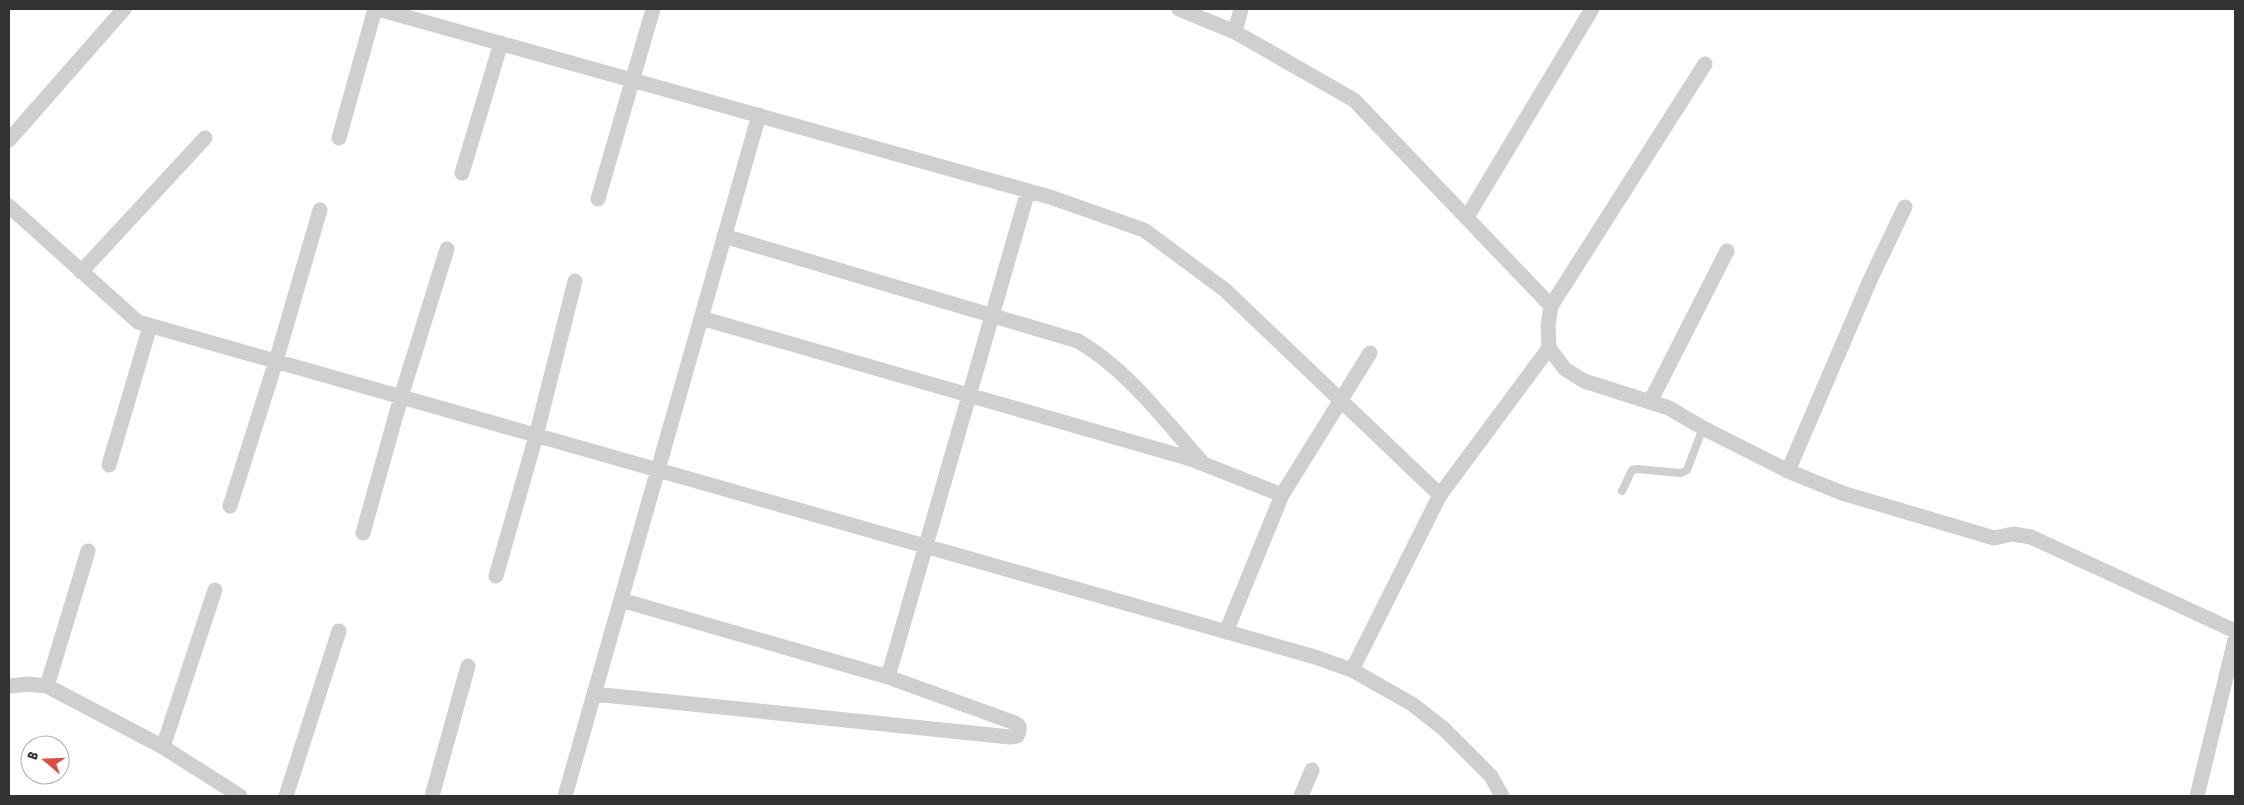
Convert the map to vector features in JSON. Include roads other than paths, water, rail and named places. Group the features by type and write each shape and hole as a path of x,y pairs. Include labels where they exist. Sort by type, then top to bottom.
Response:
{"street":[{"path":"9,140 124,9"},
{"path":"339,138 376,9 1028,191 1144,230 1225,290 1440,496"},
{"path":"598,199 653,9"},
{"path":"1178,9 1235,32 1354,100 1551,306"},
{"path":"1235,32 1241,9"},
{"path":"1467,217 1592,9"},
{"path":"462,173 502,43"},
{"path":"1705,64 1551,306 1548,326 1550,348 1564,370 1584,381 1669,408 1703,428 1788,471 1842,493 1994,538 2013,534 2031,538 2235,631"},
{"path":"565,796 759,115"},
{"path":"81,272 205,138"},
{"path":"888,677 1028,191"},
{"path":"9,206 138,322 1226,632 1352,670 1412,704 1444,729 1491,776 1502,796"},
{"path":"1788,471 1871,278 1905,207"},
{"path":"230,506 276,362 320,210"},
{"path":"724,236 1078,341 1100,354 1119,370 1204,464"},
{"path":"363,533 401,397 447,249"},
{"path":"1650,402 1727,251"},
{"path":"496,576 536,436 575,281"},
{"path":"701,318 1204,464 1282,495"},
{"path":"109,465 150,326"},
{"path":"1352,670 1440,496 1550,348"},
{"path":"1226,632 1282,495 1370,353"},
{"path":"47,686 88,552"},
{"path":"163,747 215,590"},
{"path":"594,694 1010,737 1016,736 1019,732 1019,726 1014,722 888,677 620,600"},
{"path":"286,796 338,631"},
{"path":"2197,796 2235,640"},
{"path":"432,796 468,666"},
{"path":"9,686 28,684 47,686 163,747 240,796"},
{"path":"1301,796 1312,770"}],"lane":[{"path":"1622,491 1632,470 1681,472 1687,470 1703,428"}]}
